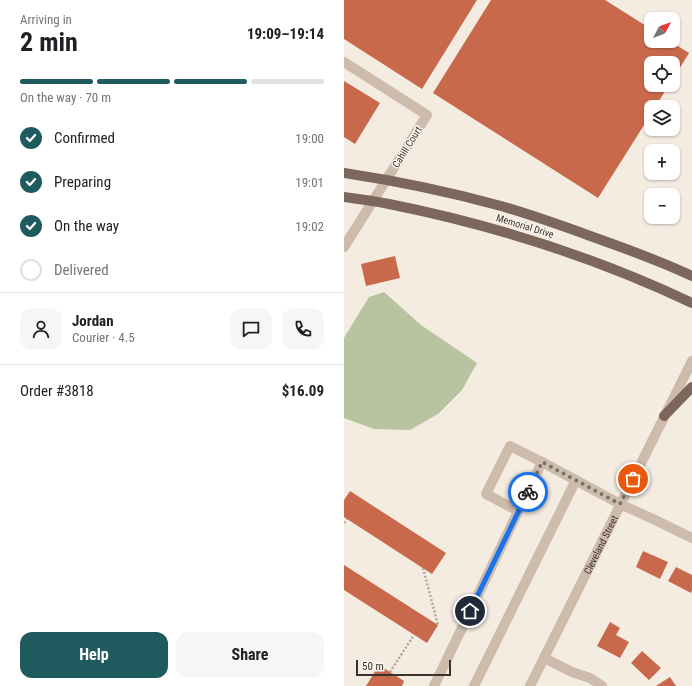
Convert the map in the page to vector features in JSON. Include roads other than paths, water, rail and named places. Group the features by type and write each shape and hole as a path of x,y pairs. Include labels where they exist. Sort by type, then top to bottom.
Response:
{"main road":[{"name":"Memorial Drive","path":"344,173 446,192 501,206 634,252 692,276"},
{"name":"Memorial Drive","path":"344,197 388,204 457,219 526,238 620,271 692,303"},
{"path":"664,416 692,387"}],"street":[{"name":"Cahill Court","path":"344,62 427,115 344,247"},
{"name":"Cleveland Street","path":"530,686 692,361"},
{"path":"518,512 486,494 510,446 620,504 692,538"},
{"path":"434,686 542,462"},
{"path":"474,686 576,480"},
{"path":"544,658 572,672 590,678 602,686"}]}
